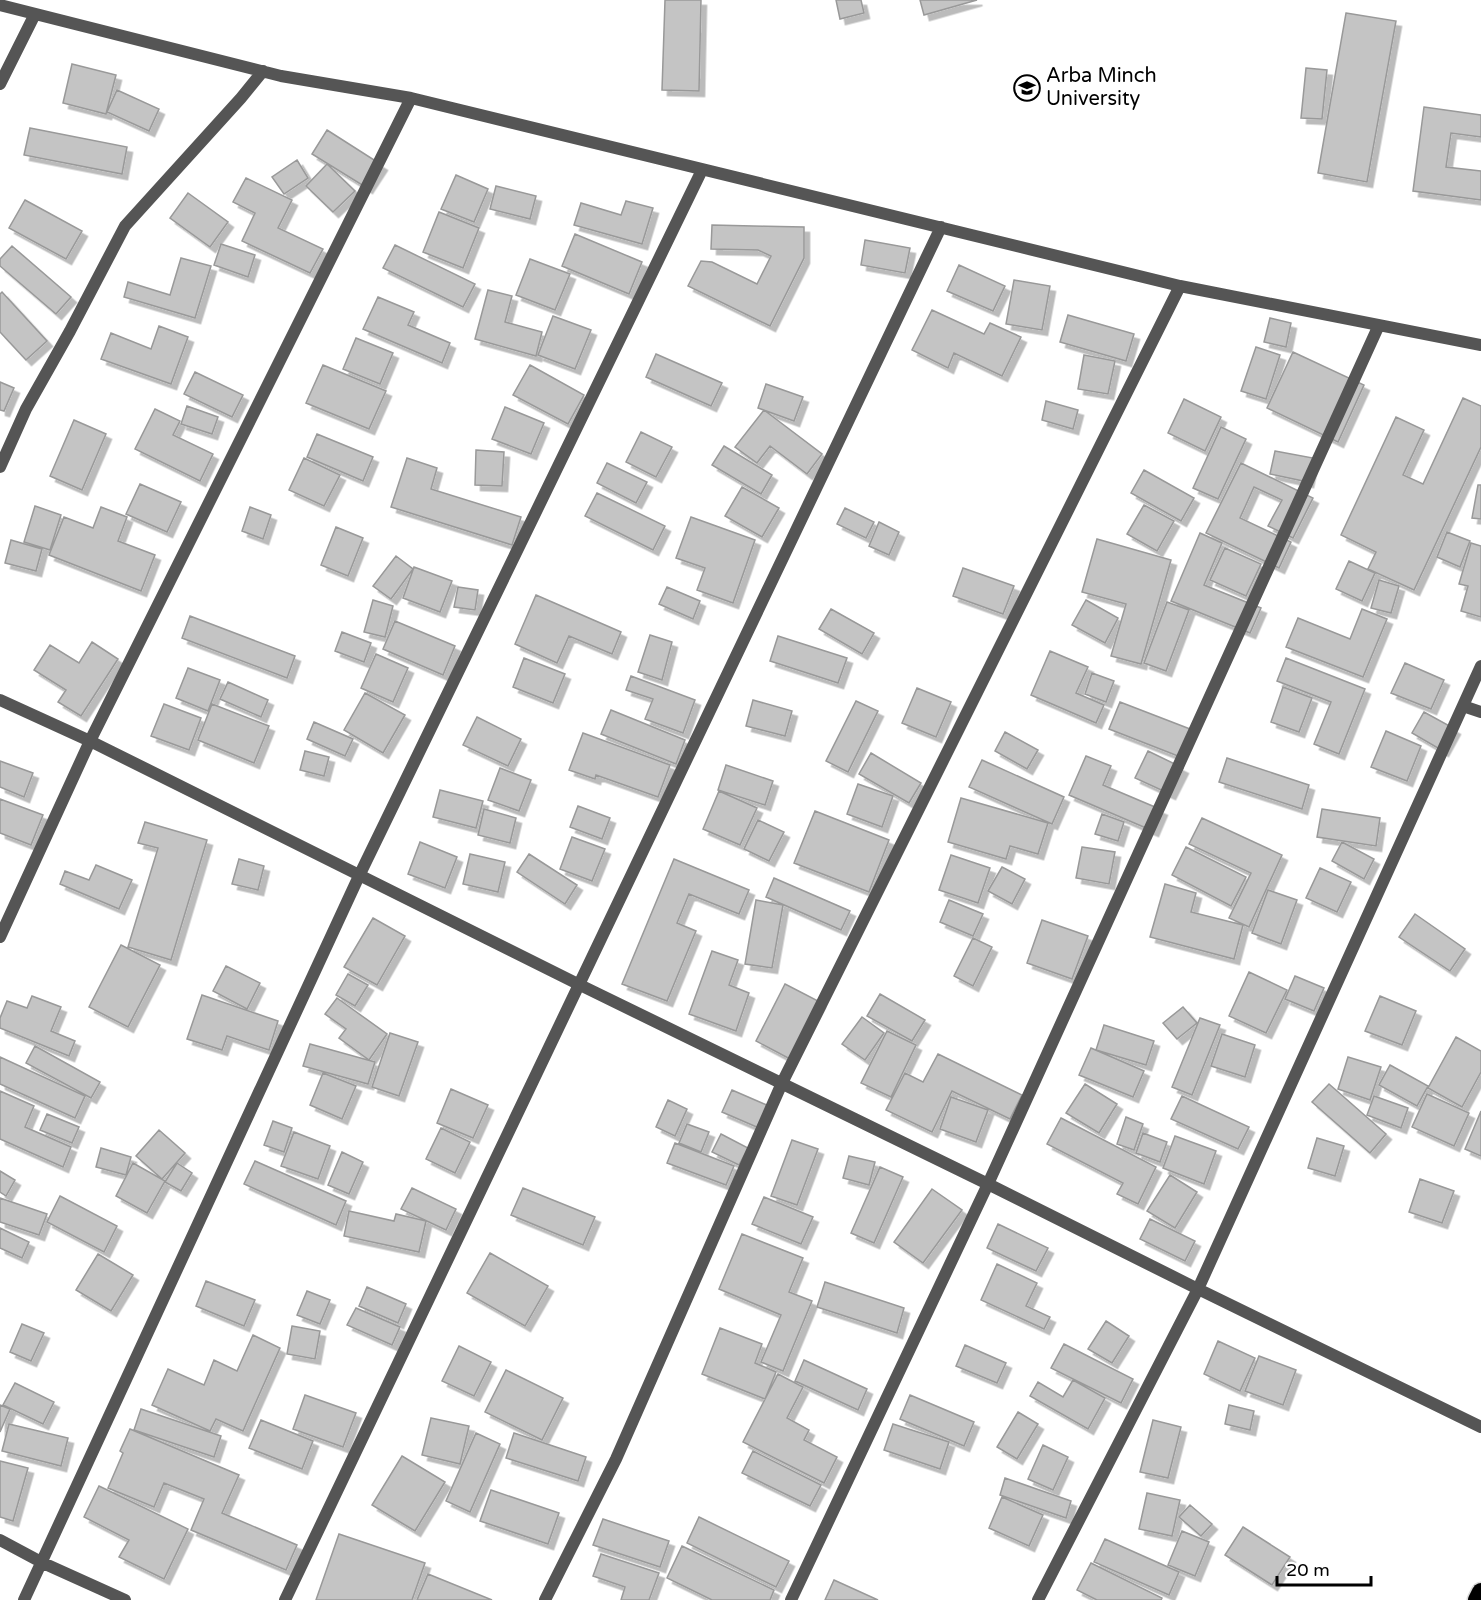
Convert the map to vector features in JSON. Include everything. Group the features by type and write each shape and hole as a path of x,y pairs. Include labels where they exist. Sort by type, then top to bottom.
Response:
{"highway":[{"path":"1477,1600 1481,1592"}],"street":[{"path":"0,5 263,71 411,98 1180,286 1481,345"},
{"path":"0,84 35,14"},
{"path":"0,467 26,409 125,226 242,98 263,71"},
{"path":"0,937 90,741 411,98"},
{"path":"24,1600 359,876 702,170"},
{"path":"285,1600 941,226"},
{"path":"545,1600 615,1459 782,1083 1180,286"},
{"path":"791,1600 988,1184 1379,325"},
{"path":"1038,1600 1198,1289 1481,666"},
{"path":"0,700 90,741 359,876 1481,1427"},
{"path":"1463,706 1481,711"},
{"path":"0,1540 43,1563 125,1600"}],"building":[{"path":"665,0 701,0 699,91 662,90"},
{"path":"836,0 861,0 864,13 840,19"},
{"path":"920,0 977,0 924,15"},
{"path":"1346,13 1396,21 1367,182 1318,173"},
{"path":"72,64 116,75 106,114 63,103"},
{"path":"1306,68 1327,70 1322,119 1301,118"},
{"path":"117,90 159,109 149,131 107,112"},
{"path":"1424,107 1481,115 1481,137 1451,133 1446,167 1481,171 1481,200 1413,191"},
{"path":"30,128 127,147 122,174 24,155"},
{"path":"327,130 382,165 367,188 312,154"},
{"path":"297,160 308,178 284,194 272,177"},
{"path":"327,164 355,191 333,212 306,186"},
{"path":"456,175 488,189 474,222 441,209"},
{"path":"246,178 292,200 278,228 323,249 310,273 242,241 255,213 233,202"},
{"path":"496,186 536,196 530,219 490,209"},
{"path":"188,193 228,222 210,247 170,218"},
{"path":"25,200 82,231 66,259 9,228"},
{"path":"626,201 653,208 642,244 574,225 581,203 621,215"},
{"path":"439,212 479,228 463,268 423,252"},
{"path":"712,225 804,227 804,258 770,326 688,286 701,261 712,262 757,284 771,256 758,250 711,249"},
{"path":"575,234 642,262 629,294 562,266"},
{"path":"865,240 910,248 905,273 861,265"},
{"path":"221,244 255,255 248,277 214,265"},
{"path":"395,245 475,284 463,307 383,268"},
{"path":"12,246 71,297 56,314 0,266 0,259"},
{"path":"181,258 211,266 195,318 124,297 128,282 170,295"},
{"path":"530,259 570,274 555,310 516,295"},
{"path":"959,265 1005,286 993,311 947,291"},
{"path":"1014,280 1050,286 1042,330 1006,324"},
{"path":"488,290 512,296 505,322 542,332 536,356 475,339"},
{"path":"2,292 47,341 26,360 0,332 0,294"},
{"path":"378,297 414,312 408,325 450,343 442,363 363,329"},
{"path":"932,310 984,334 990,323 1021,337 1002,376 954,353 948,368 912,350"},
{"path":"1068,315 1134,334 1126,361 1060,342"},
{"path":"553,316 591,330 575,369 538,355"},
{"path":"1270,318 1291,323 1286,347 1264,342"},
{"path":"159,326 188,337 171,384 101,359 111,333 151,349"},
{"path":"356,338 393,353 380,384 343,369"},
{"path":"1256,347 1280,355 1266,399 1241,391"},
{"path":"1293,352 1364,385 1338,442 1267,408"},
{"path":"656,354 722,383 711,406 646,377"},
{"path":"1084,355 1115,361 1108,394 1078,389"},
{"path":"323,365 386,391 369,429 306,403"},
{"path":"530,365 584,395 568,424 513,395"},
{"path":"195,372 243,395 232,417 184,394"},
{"path":"0,382 14,388 4,411 0,410"},
{"path":"766,384 803,397 794,421 758,408"},
{"path":"1463,398 1481,406 1481,447 1414,590 1368,569 1376,552 1341,535 1396,417 1424,430 1403,475 1423,484"},
{"path":"1184,399 1221,417 1205,451 1168,433"},
{"path":"1046,401 1078,410 1073,429 1042,420"},
{"path":"187,406 218,417 212,434 181,424"},
{"path":"505,407 544,423 531,454 492,439"},
{"path":"155,409 180,421 173,435 213,454 200,481 135,449"},
{"path":"764,410 822,454 807,474 770,446 757,463 735,447"},
{"path":"74,420 106,434 82,490 50,476"},
{"path":"1221,427 1246,439 1218,499 1193,488"},
{"path":"641,432 672,447 656,477 626,462"},
{"path":"317,434 373,457 363,481 307,457"},
{"path":"724,446 772,475 761,494 712,465"},
{"path":"476,450 504,452 502,486 475,485"},
{"path":"1275,451 1313,458 1308,482 1270,474"},
{"path":"304,458 340,475 324,506 289,490"},
{"path":"407,458 437,468 431,489 521,517 512,545 391,507"},
{"path":"607,463 647,482 636,503 597,483"},
{"path":"1241,463 1313,498 1293,538 1268,526 1282,500 1254,487 1240,518 1291,542 1279,568 1206,533"},
{"path":"1144,470 1194,498 1181,521 1131,493"},
{"path":"140,484 181,502 167,532 126,514"},
{"path":"1478,485 1481,485 1481,519 1472,518"},
{"path":"742,487 779,508 762,537 725,516"},
{"path":"597,493 665,526 653,550 585,516"},
{"path":"1144,505 1174,521 1157,551 1127,534"},
{"path":"35,506 61,515 50,550 24,542"},
{"path":"101,507 127,517 118,541 155,555 141,591 49,555 64,517 93,528"},
{"path":"250,507 271,515 263,539 242,531"},
{"path":"845,508 874,522 866,538 837,524"},
{"path":"691,517 755,540 733,603 697,590 705,568 676,558"},
{"path":"879,522 899,532 889,555 869,546"},
{"path":"336,527 363,538 348,576 321,565"},
{"path":"1447,532 1470,541 1460,567 1437,557"},
{"path":"1200,533 1222,543 1204,585 1261,608 1250,633 1171,601"},
{"path":"1097,539 1171,560 1141,664 1111,656 1126,604 1082,592"},
{"path":"11,540 42,549 36,571 5,563"},
{"path":"1471,543 1481,546 1481,617 1461,611 1468,586 1459,584"},
{"path":"1225,548 1261,564 1246,596 1210,580"},
{"path":"396,556 413,569 391,599 373,586"},
{"path":"1349,561 1375,573 1362,601 1336,589"},
{"path":"414,567 452,581 440,612 403,598"},
{"path":"963,568 1014,586 1003,614 953,596"},
{"path":"1379,580 1399,586 1391,613 1371,608"},
{"path":"458,587 478,590 475,610 454,607"},
{"path":"667,587 700,601 693,619 659,604"},
{"path":"536,595 621,632 612,654 569,636 557,663 515,644"},
{"path":"373,600 393,606 385,637 364,632"},
{"path":"1086,600 1118,618 1105,643 1072,625"},
{"path":"1167,602 1189,610 1166,671 1144,663"},
{"path":"831,609 874,633 862,654 819,629"},
{"path":"1362,609 1387,619 1363,677 1286,647 1298,618 1350,639"},
{"path":"190,616 295,656 287,678 182,638"},
{"path":"395,621 455,646 443,675 383,649"},
{"path":"342,632 371,643 364,662 335,651"},
{"path":"650,635 672,642 662,680 638,672"},
{"path":"778,636 847,658 838,683 770,661"},
{"path":"92,642 118,659 81,716 58,702 66,690 34,670 50,645 79,663"},
{"path":"1050,651 1088,667 1076,693 1104,705 1096,723 1031,695"},
{"path":"376,654 408,668 393,702 361,688"},
{"path":"524,658 565,674 553,703 513,687"},
{"path":"1286,658 1365,689 1339,754 1314,744 1331,702 1277,681"},
{"path":"1405,663 1444,680 1431,709 1391,693"},
{"path":"188,668 220,680 208,711 176,698"},
{"path":"1092,673 1114,681 1106,702 1085,694"},
{"path":"631,676 695,700 683,733 645,719 653,699 626,690"},
{"path":"228,682 268,700 261,717 220,699"},
{"path":"1283,687 1312,698 1299,732 1271,722"},
{"path":"917,688 951,702 936,737 902,723"},
{"path":"365,693 405,715 383,753 344,730"},
{"path":"753,700 792,711 785,736 746,726"},
{"path":"856,701 878,711 848,772 826,761"},
{"path":"1120,702 1190,729 1178,756 1109,729"},
{"path":"164,704 201,718 189,750 151,736"},
{"path":"212,704 269,726 254,763 198,740"},
{"path":"611,710 685,740 676,764 601,734"},
{"path":"1424,712 1455,729 1443,751 1412,733"},
{"path":"477,717 521,739 508,766 463,745"},
{"path":"314,722 353,739 345,756 307,739"},
{"path":"1386,731 1421,746 1407,781 1371,767"},
{"path":"1005,732 1038,750 1027,769 995,751"},
{"path":"583,733 670,765 658,797 596,775 595,779 569,770"},
{"path":"305,751 329,757 324,776 300,770"},
{"path":"1148,751 1183,768 1170,794 1135,778"},
{"path":"871,753 921,783 909,803 859,774"},
{"path":"1086,756 1111,766 1103,785 1162,810 1153,831 1069,795"},
{"path":"1227,758 1309,785 1302,809 1219,782"},
{"path":"982,760 1064,797 1052,824 969,787"},
{"path":"0,761 33,773 24,797 0,787"},
{"path":"726,765 773,781 765,805 718,790"},
{"path":"500,768 531,780 519,811 488,800"},
{"path":"858,784 893,796 882,827 847,814"},
{"path":"440,790 483,801 476,828 433,817"},
{"path":"719,791 757,808 740,845 703,829"},
{"path":"961,798 1048,823 1038,854 1010,846 1006,859 948,842"},
{"path":"0,799 43,815 31,845 0,833"},
{"path":"578,806 610,818 602,839 570,827"},
{"path":"484,809 516,818 510,843 478,835"},
{"path":"1322,809 1380,818 1376,846 1317,837"},
{"path":"815,811 889,840 869,892 794,863"},
{"path":"1102,814 1124,822 1118,841 1095,834"},
{"path":"1202,818 1282,855 1249,927 1229,918 1251,873 1189,844"},
{"path":"758,820 784,832 769,861 744,849"},
{"path":"145,822 207,840 171,960 128,947 158,848 138,843"},
{"path":"572,837 605,849 592,881 560,869"},
{"path":"420,842 457,857 445,888 408,874"},
{"path":"1342,842 1374,859 1364,879 1332,861"},
{"path":"1082,847 1115,852 1109,884 1076,878"},
{"path":"1186,847 1246,877 1231,906 1172,875"},
{"path":"470,854 505,862 498,892 463,884"},
{"path":"529,854 577,885 565,904 517,872"},
{"path":"951,855 990,868 978,903 939,890"},
{"path":"239,859 264,866 258,890 232,884"},
{"path":"674,859 749,890 739,914 689,894 677,923 696,931 667,1001 622,984"},
{"path":"96,865 132,880 119,909 60,884 65,871 89,880"},
{"path":"1002,867 1025,879 1012,904 988,891"},
{"path":"1320,868 1351,882 1337,912 1306,898"},
{"path":"774,878 850,911 841,930 766,897"},
{"path":"1165,884 1196,893 1191,912 1243,925 1234,959 1150,937"},
{"path":"1268,890 1297,900 1281,944 1252,933"},
{"path":"756,900 783,905 772,968 745,964"},
{"path":"949,900 983,914 973,936 940,922"},
{"path":"1415,914 1465,949 1450,971 1399,937"},
{"path":"373,918 405,936 377,985 344,967"},
{"path":"1042,920 1088,936 1072,979 1027,963"},
{"path":"973,938 992,947 973,986 954,976"},
{"path":"121,945 160,965 128,1027 89,1007"},
{"path":"712,951 738,960 729,985 749,993 736,1031 689,1014"},
{"path":"226,966 260,983 247,1009 213,991"},
{"path":"1249,972 1287,990 1266,1033 1229,1016"},
{"path":"348,974 368,985 355,1006 336,995"},
{"path":"1295,976 1324,988 1314,1011 1285,999"},
{"path":"785,984 820,1002 790,1059 756,1041"},
{"path":"880,994 925,1020 912,1041 867,1016"},
{"path":"202,995 278,1021 269,1050 227,1036 222,1050 187,1039"},
{"path":"32,996 61,1007 51,1031 75,1041 69,1056 0,1028 0,1018 7,1001 27,1008"},
{"path":"1380,996 1416,1011 1402,1045 1365,1031"},
{"path":"337,998 387,1034 369,1060 339,1038 346,1029 325,1014"},
{"path":"1183,1007 1197,1023 1177,1039 1163,1023"},
{"path":"862,1017 884,1033 865,1060 842,1044"},
{"path":"1200,1018 1220,1025 1192,1095 1172,1087"},
{"path":"1104,1025 1154,1041 1146,1065 1096,1050"},
{"path":"887,1031 916,1045 891,1097 861,1083"},
{"path":"390,1033 418,1042 399,1096 372,1087"},
{"path":"1222,1034 1255,1045 1245,1077 1211,1066"},
{"path":"1456,1037 1481,1051 1481,1072 1462,1107 1428,1088"},
{"path":"310,1044 375,1062 368,1084 303,1066"},
{"path":"35,1046 100,1082 91,1098 26,1063"},
{"path":"1091,1048 1144,1071 1133,1097 1079,1075"},
{"path":"938,1054 1022,1095 1010,1119 952,1091 932,1132 886,1110 905,1073 923,1082"},
{"path":"0,1057 85,1096 75,1118 0,1084"},
{"path":"1348,1057 1381,1067 1370,1100 1338,1089"},
{"path":"1390,1065 1428,1086 1417,1106 1379,1085"},
{"path":"323,1073 356,1086 342,1119 310,1105"},
{"path":"1085,1084 1117,1104 1099,1133 1066,1113"},
{"path":"1329,1084 1386,1134 1370,1153 1312,1102"},
{"path":"451,1089 488,1105 473,1138 437,1123"},
{"path":"732,1090 769,1106 759,1128 722,1112"},
{"path":"0,1091 34,1106 25,1127 71,1147 63,1167 0,1139"},
{"path":"1427,1094 1469,1113 1454,1146 1412,1127"},
{"path":"1182,1096 1249,1127 1238,1149 1171,1119"},
{"path":"1374,1096 1408,1108 1401,1128 1367,1115"},
{"path":"951,1097 988,1110 976,1142 940,1129"},
{"path":"668,1100 687,1109 675,1136 656,1127"},
{"path":"1481,1111 1481,1156 1465,1149"},
{"path":"47,1114 79,1127 72,1143 40,1130"},
{"path":"1126,1117 1143,1124 1134,1150 1117,1144"},
{"path":"1061,1118 1156,1167 1138,1204 1117,1194 1123,1183 1047,1144"},
{"path":"273,1121 292,1128 284,1152 264,1145"},
{"path":"687,1124 709,1132 701,1152 679,1143"},
{"path":"441,1128 470,1142 455,1173 426,1159"},
{"path":"159,1130 185,1153 162,1179 136,1156"},
{"path":"294,1132 330,1146 318,1179 281,1166"},
{"path":"1143,1133 1167,1142 1160,1162 1136,1153"},
{"path":"721,1134 748,1148 739,1165 712,1152"},
{"path":"1175,1136 1216,1151 1204,1184 1163,1168"},
{"path":"1317,1138 1344,1146 1335,1176 1308,1168"},
{"path":"792,1140 818,1149 797,1205 771,1196"},
{"path":"675,1143 734,1166 726,1185 667,1163"},
{"path":"101,1148 131,1157 126,1175 96,1167"},
{"path":"342,1152 363,1162 349,1194 328,1185"},
{"path":"849,1156 875,1162 869,1185 843,1178"},
{"path":"255,1161 346,1201 336,1225 244,1184"},
{"path":"133,1163 165,1181 147,1213 116,1196"},
{"path":"177,1163 192,1173 181,1191 165,1182"},
{"path":"880,1167 903,1177 874,1243 851,1233"},
{"path":"0,1171 15,1180 6,1196 0,1192"},
{"path":"1170,1175 1197,1192 1175,1228 1147,1211"},
{"path":"1420,1179 1454,1191 1442,1223 1409,1212"},
{"path":"412,1188 456,1209 446,1230 401,1209"},
{"path":"523,1188 595,1217 583,1245 511,1215"},
{"path":"932,1189 962,1210 923,1263 894,1242"},
{"path":"60,1196 117,1226 104,1252 47,1222"},
{"path":"764,1197 813,1217 801,1244 752,1224"},
{"path":"0,1198 47,1214 39,1235 0,1222"},
{"path":"349,1211 394,1221 396,1214 426,1221 419,1252 344,1236"},
{"path":"1150,1219 1195,1241 1185,1261 1140,1239"},
{"path":"998,1224 1048,1248 1036,1271 987,1248"},
{"path":"0,1228 29,1242 22,1258 0,1248"},
{"path":"742,1234 803,1258 789,1292 812,1301 783,1371 761,1362 781,1315 719,1289"},
{"path":"490,1253 548,1286 525,1326 467,1293"},
{"path":"98,1254 133,1275 111,1311 76,1290"},
{"path":"997,1264 1037,1283 1026,1306 1050,1317 1044,1329 981,1300"},
{"path":"206,1281 255,1300 244,1326 196,1306"},
{"path":"825,1282 904,1308 897,1333 817,1307"},
{"path":"367,1287 406,1304 398,1323 359,1306"},
{"path":"307,1291 330,1300 320,1324 297,1315"},
{"path":"356,1308 400,1327 392,1345 347,1325"},
{"path":"1106,1321 1129,1336 1112,1363 1088,1349"},
{"path":"22,1324 44,1333 31,1361 10,1352"},
{"path":"292,1326 320,1331 315,1359 287,1354"},
{"path":"720,1328 762,1344 755,1363 776,1372 765,1399 702,1374"},
{"path":"253,1335 280,1348 243,1431 216,1419 210,1431 152,1405 168,1369 204,1385 214,1360 237,1371"},
{"path":"1218,1341 1255,1358 1240,1391 1204,1374"},
{"path":"1064,1344 1133,1379 1121,1403 1051,1368"},
{"path":"965,1345 1006,1363 997,1383 956,1366"},
{"path":"459,1346 491,1362 474,1396 442,1381"},
{"path":"1259,1356 1296,1370 1283,1405 1245,1391"},
{"path":"804,1360 867,1389 858,1410 795,1381"},
{"path":"506,1370 563,1398 542,1440 485,1412"},
{"path":"778,1374 803,1387 787,1418 809,1430 804,1440 837,1457 824,1483 743,1442"},
{"path":"1073,1380 1105,1398 1088,1429 1030,1396 1038,1382 1063,1397"},
{"path":"15,1383 54,1402 43,1424 3,1405"},
{"path":"305,1395 356,1413 343,1447 293,1429"},
{"path":"910,1395 974,1422 964,1446 900,1419"},
{"path":"0,1405 10,1409 0,1432"},
{"path":"1229,1405 1254,1411 1250,1430 1225,1424"},
{"path":"141,1409 221,1436 214,1457 134,1430"},
{"path":"1018,1412 1038,1424 1017,1459 997,1447"},
{"path":"431,1418 469,1426 460,1464 422,1455"},
{"path":"261,1420 313,1441 302,1469 249,1448"},
{"path":"1153,1420 1181,1427 1168,1478 1140,1472"},
{"path":"9,1424 68,1438 61,1466 2,1451"},
{"path":"893,1424 949,1442 940,1469 884,1450"},
{"path":"130,1429 239,1475 222,1513 297,1545 286,1570 191,1530 204,1499 164,1483 154,1507 108,1488 123,1453 120,1451"},
{"path":"476,1433 500,1444 470,1512 446,1501"},
{"path":"514,1433 586,1457 578,1481 506,1458"},
{"path":"1043,1445 1068,1457 1053,1490 1028,1479"},
{"path":"753,1451 821,1485 810,1506 742,1473"},
{"path":"402,1456 445,1482 415,1531 372,1505"},
{"path":"0,1461 28,1468 13,1521 0,1517"},
{"path":"1005,1478 1071,1501 1066,1518 1000,1495"},
{"path":"99,1486 188,1529 164,1579 119,1557 129,1540 84,1517"},
{"path":"491,1490 559,1513 548,1544 480,1521"},
{"path":"1147,1493 1180,1500 1172,1536 1139,1529"},
{"path":"1002,1497 1043,1515 1029,1546 989,1528"},
{"path":"1190,1505 1212,1524 1201,1536 1179,1517"},
{"path":"699,1517 789,1561 776,1587 687,1543"},
{"path":"603,1519 669,1541 660,1567 593,1545"},
{"path":"1243,1527 1290,1557 1272,1585 1225,1555"},
{"path":"1182,1531 1209,1542 1195,1576 1168,1565"},
{"path":"339,1534 425,1563 412,1600 316,1600"},
{"path":"1105,1539 1179,1572 1169,1595 1094,1562"},
{"path":"682,1546 774,1590 770,1600 712,1600 667,1578"},
{"path":"601,1554 659,1573 649,1600 621,1600 625,1587 593,1576"},
{"path":"1091,1563 1162,1598 1161,1600 1097,1600 1077,1590"},
{"path":"428,1574 492,1600 417,1600"},
{"path":"834,1580 878,1600 825,1600"}],"place":[{"name":"Arba Minch University","path":"1027,88"}]}
